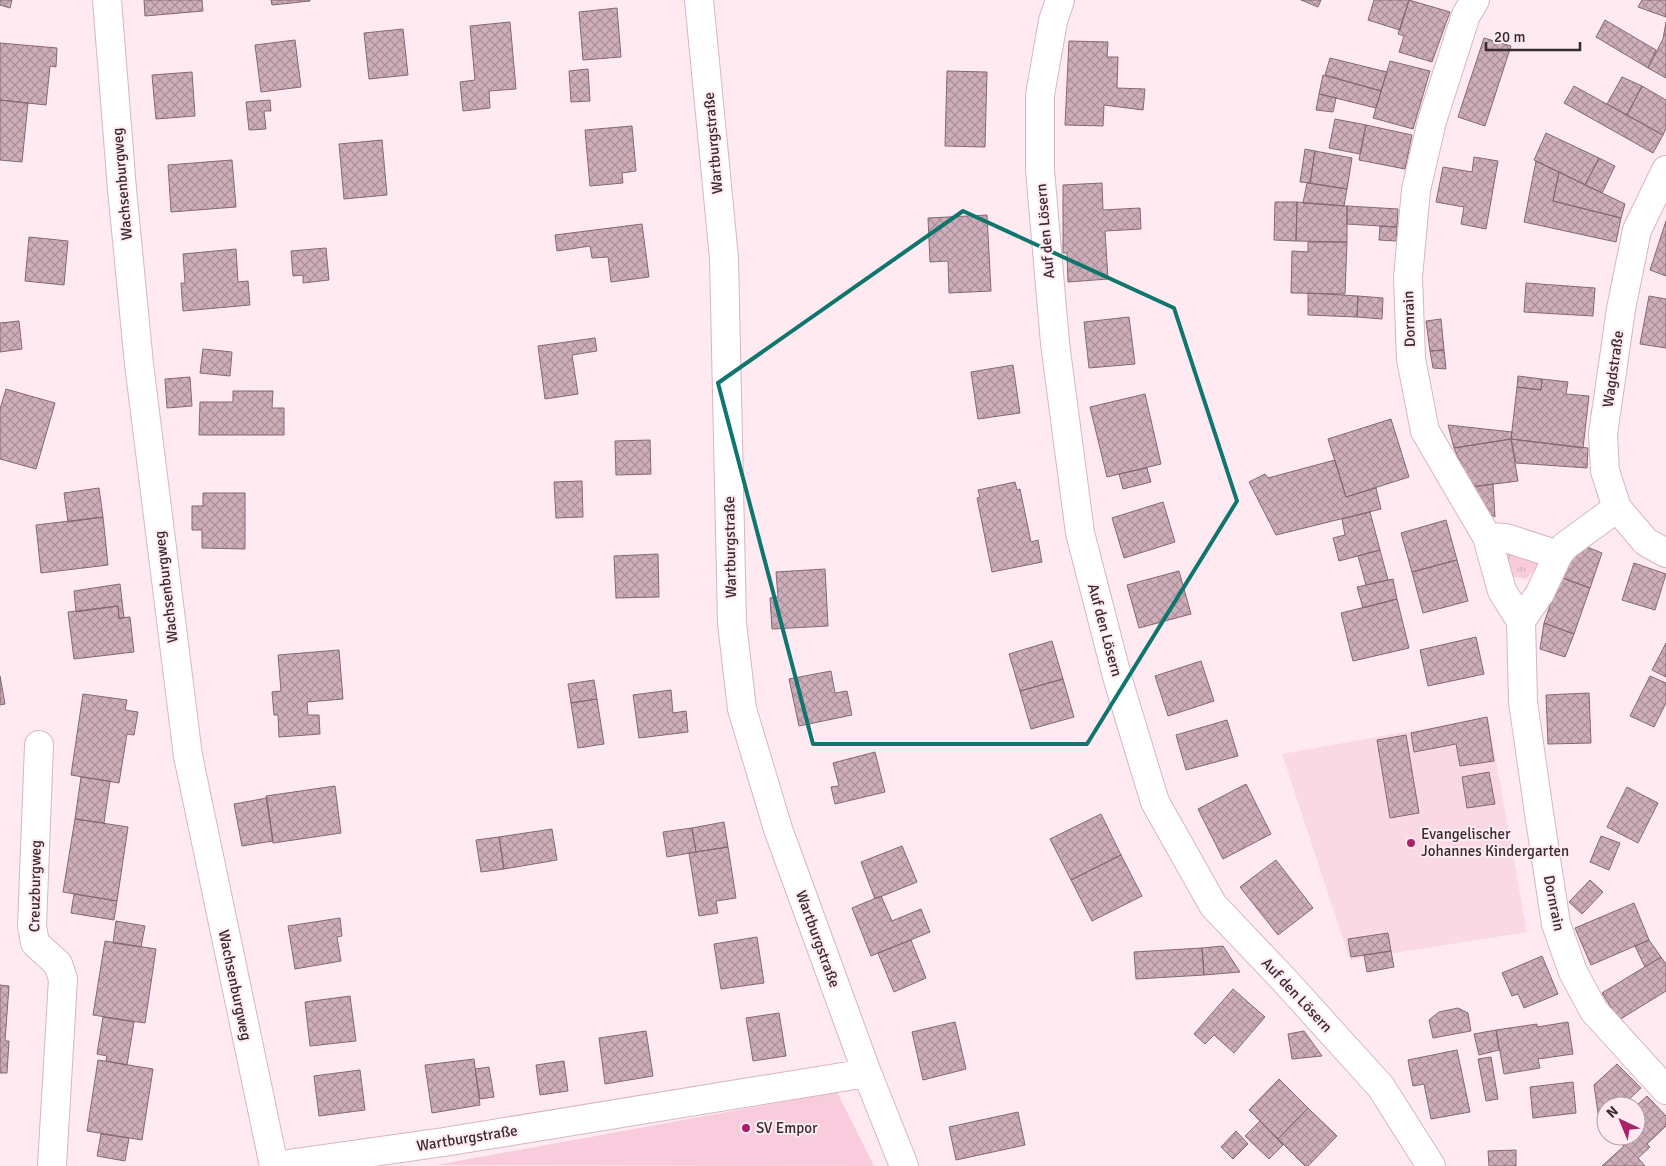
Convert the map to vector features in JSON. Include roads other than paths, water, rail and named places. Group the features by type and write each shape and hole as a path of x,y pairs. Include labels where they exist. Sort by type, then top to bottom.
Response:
{"street":[{"name":"Wachsenburgweg","path":"107,0 121,180 139,364 188,756 274,1166"},
{"name":"Wartburgstraße","path":"699,0 724,258 732,623 742,709 778,829 867,1074 904,1166"},
{"name":"Auf den Lösern","path":"1060,0 1053,21 1040,95 1040,170 1055,343 1080,533 1118,680 1155,802 1213,906 1286,982 1381,1087 1431,1166"},
{"name":"Dornrain","path":"1475,0 1466,16 1432,120 1416,190 1408,277 1411,359 1425,432 1487,537 1502,591 1521,621 1523,702 1556,924 1573,972 1594,1011 1666,1090"},
{"name":"Wagdstraße","path":"1666,170 1637,230 1617,337 1603,434 1606,471 1617,508 1646,542 1666,553"},
{"path":"1521,621 1540,593 1558,555 1580,533 1617,508"},
{"path":"1487,537 1506,538 1558,555"},
{"name":"Creuzburgweg","path":"39,745 32,926 35,943 58,964 64,979 52,1166"},
{"name":"Wartburgstraße","path":"274,1166 454,1140 867,1074"}],"place":[{"name":"Evangelischer Johannes Kindergarten","path":"1411,843"},
{"name":"SV Empor","path":"746,1128"}]}
